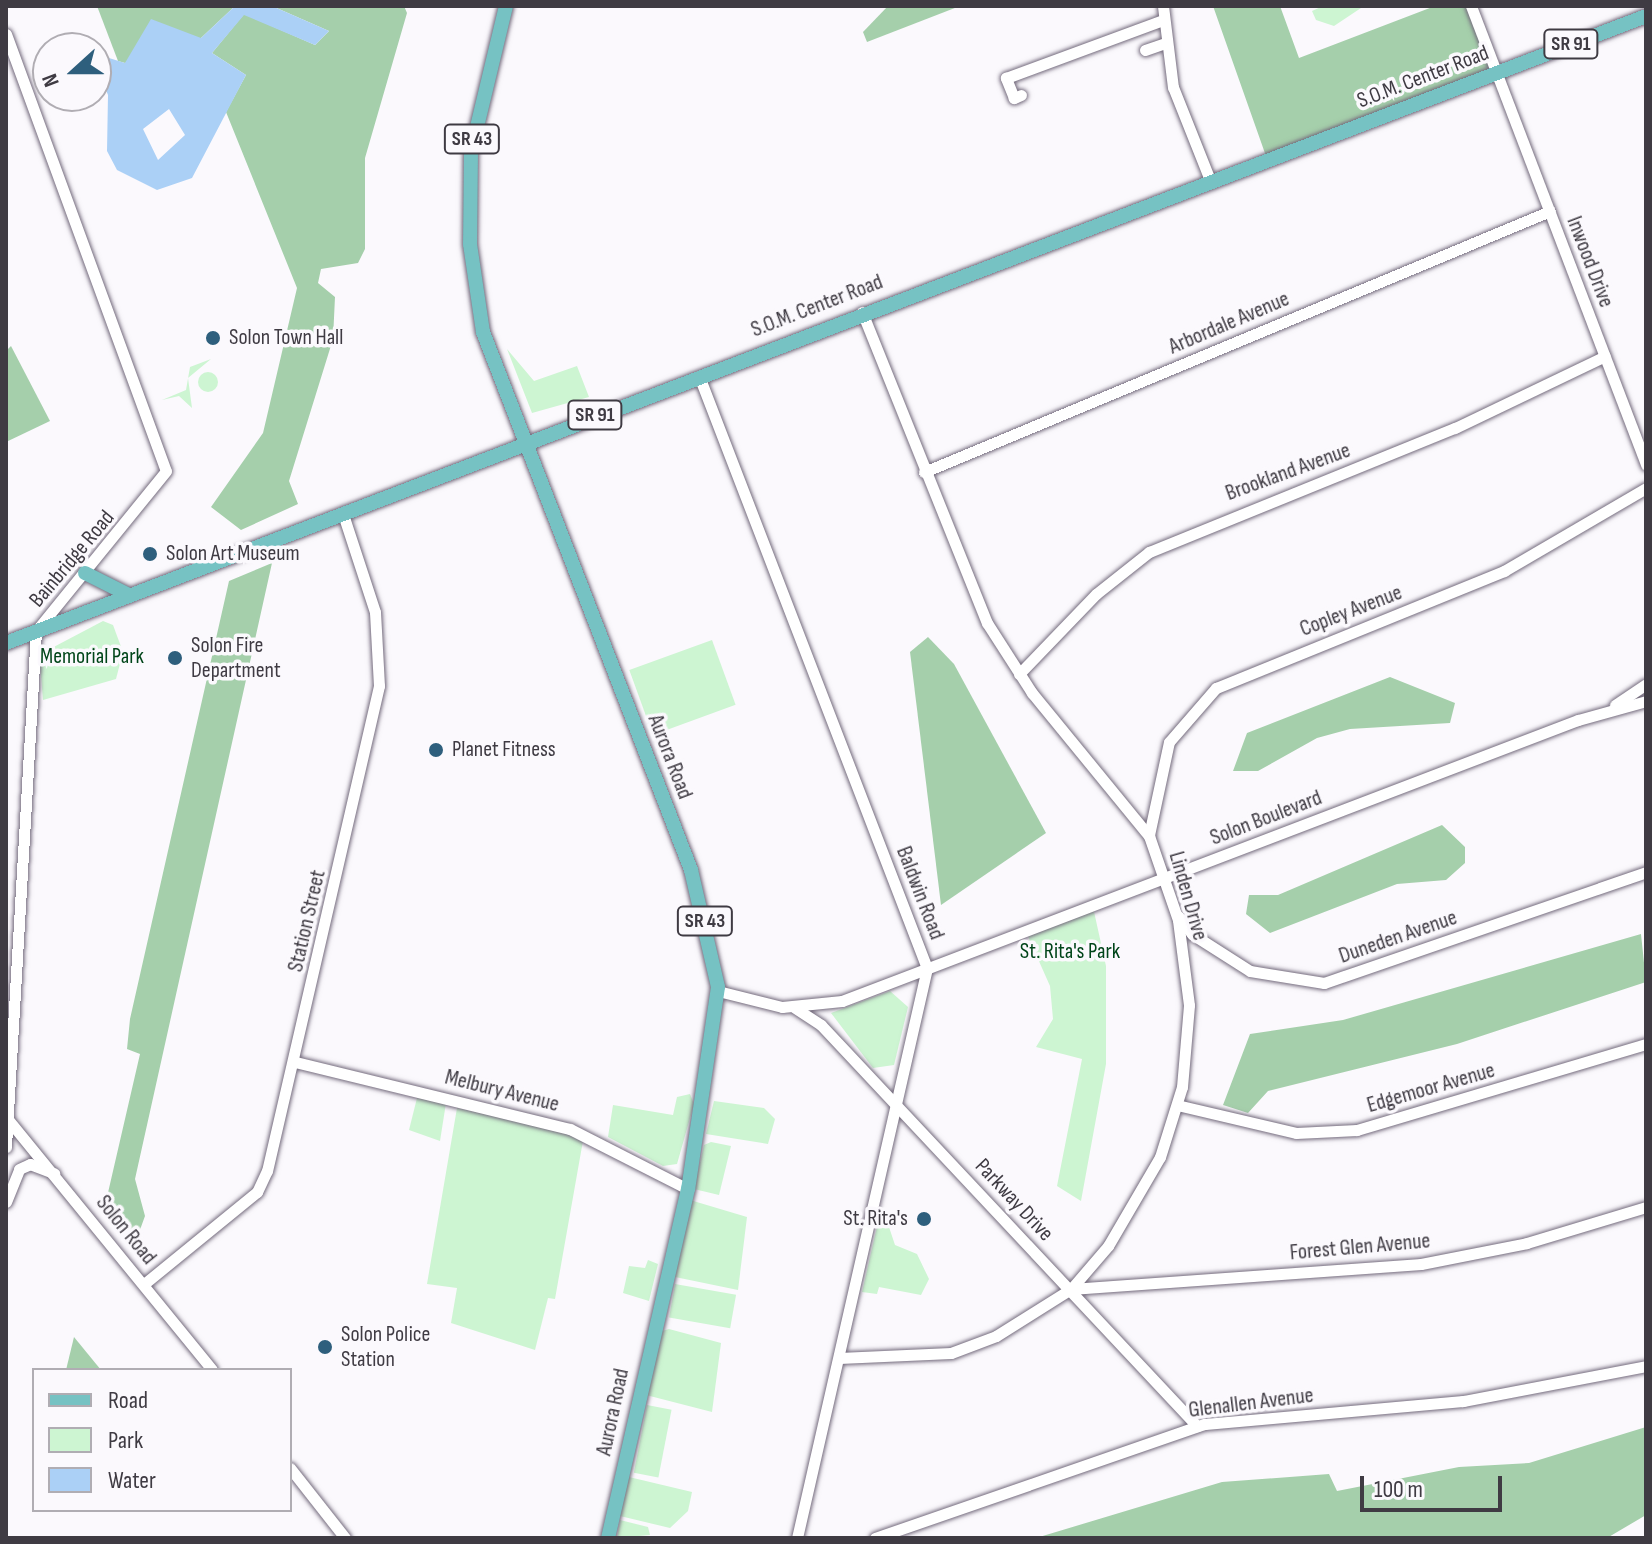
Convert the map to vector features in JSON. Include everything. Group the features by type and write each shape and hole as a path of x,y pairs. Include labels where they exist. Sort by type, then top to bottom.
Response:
{"main road":[{"name":"Aurora Road","path":"506,6 475,118 468,208 486,346 521,444 691,870 718,991 688,1189 608,1538"},
{"name":"S.O.M. Center Road","path":"6,643 862,312 1646,16"},
{"path":"85,573 130,596"}],"street":[{"path":"1163,6 1165,43 1173,87 1210,180"},
{"name":"Inwood Drive","path":"1471,6 1646,465"},
{"path":"1021,95 1014,98 1009,78 1163,20"},
{"name":"Bainbridge Road","path":"6,34 166,460 156,490 36,631 6,1147"},
{"path":"1145,50 1165,43"},
{"name":"Arbordale Avenue","path":"924,472 1550,211"},
{"name":"Linden Drive","path":"839,1358 951,1353 996,1336 1071,1289 1146,1186 1177,1105 1189,1005 1176,914 1149,836 1019,674 969,587 862,312"},
{"name":"Brookland Avenue","path":"1019,674 1096,594 1149,552 1455,428 1605,356"},
{"name":"Baldwin Road","path":"699,376 927,968 893,1101 839,1358 797,1538"},
{"name":"Copley Avenue","path":"1149,836 1169,742 1216,688 1504,571 1646,488"},
{"name":"Station Street","path":"144,1284 257,1192 295,1062 379,686 375,612 343,514"},
{"path":"1608,710 1646,684"},
{"name":"Solon Boulevard","path":"718,991 795,1008 842,1001 1608,710 1646,701"},
{"name":"Duneden Avenue","path":"1176,914 1192,934 1250,971 1324,983 1646,872"},
{"name":"Parkway Drive","path":"795,1008 821,1025 1197,1426"},
{"name":"Edgemoor Avenue","path":"1177,1105 1296,1133 1357,1130 1646,1044"},
{"name":"Melbury Avenue","path":"295,1062 570,1129 688,1189"},
{"name":"Solon Road","path":"6,1117 58,1176 210,1368"},
{"path":"6,1202 19,1169 30,1164 58,1176"},
{"name":"Forest Glen Avenue","path":"1071,1289 1421,1264 1527,1243 1646,1207"},
{"name":"Glenallen Avenue","path":"875,1538 1197,1426 1463,1401 1646,1366"},
{"path":"292,1471 345,1538"}],"green space":[{"path":"97,6 235,6 201,38 125,63 118,61 112,45 112,32 107,32"},
{"path":"272,6 404,6 407,13 365,158 365,249 358,263 321,269 318,283 335,297 333,339 289,481 298,504 241,530 211,507 263,433 297,288 226,112 246,75 212,53 244,14 315,45 329,31"},
{"path":"888,6 960,6 867,42 863,32"},
{"path":"1213,6 1280,6 1299,58 1435,6 1471,6 1496,73 1267,159"},
{"path":"1323,6 1364,6 1334,26 1316,20 1312,11"},
{"path":"11,346 50,421 6,442 6,351"},
{"path":"507,349 534,381 577,366 589,397 532,413"},
{"path":"211,359 188,378 190,367"},
{"path":"208,372 215,375 218,382 215,389 208,392 201,389 198,382 201,375"},
{"path":"188,378 192,408 179,396 162,400 186,390"},
{"path":"272,563 135,1179 145,1216 137,1238 104,1210 140,1054 127,1049 130,1019 229,581"},
{"name":"Memorial Park","path":"103,621 113,625 123,652 116,679 43,700 40,665 48,650"},
{"path":"928,637 954,664 1046,833 941,905 910,652"},
{"path":"712,640 736,705 653,735 629,670"},
{"path":"1390,677 1455,703 1450,723 1350,729 1317,738 1258,771 1233,771 1247,733"},
{"path":"1442,825 1465,847 1465,863 1446,880 1397,884 1270,933 1246,914 1249,895 1278,895"},
{"name":"St. Rita's Park","path":"1093,907 1106,966 1106,1064 1081,1201 1057,1186 1082,1059 1036,1047 1053,1019 1050,986 1026,932"},
{"path":"1641,934 1646,982 1457,1044 1268,1091 1248,1113 1223,1105 1250,1034 1343,1020"},
{"path":"890,991 908,1007 894,1065 873,1068 831,1013"},
{"path":"690,1094 694,1104 677,1164 663,1166 608,1137 613,1105 673,1115 677,1097"},
{"path":"417,1098 446,1103 440,1141 409,1130"},
{"path":"714,1101 764,1108 775,1119 768,1144 706,1134"},
{"path":"457,1108 584,1135 555,1299 548,1298 535,1350 451,1323 457,1288 427,1284"},
{"path":"711,1142 731,1146 719,1195 694,1189 704,1145"},
{"path":"690,1200 747,1217 738,1290 675,1277"},
{"path":"878,1222 888,1224 895,1245 917,1254 929,1279 921,1295 879,1287 877,1294 862,1292"},
{"path":"648,1260 658,1264 649,1301 623,1293 629,1266 645,1268"},
{"path":"675,1284 736,1295 730,1328 669,1317"},
{"path":"669,1329 721,1343 712,1412 646,1395 662,1331"},
{"path":"74,1337 99,1368 66,1368"},
{"path":"647,1405 672,1410 658,1478 634,1473"},
{"path":"1646,1427 1646,1515 1607,1538 1036,1538 1222,1482 1329,1474 1337,1491 1459,1467 1529,1463"},
{"path":"629,1477 692,1492 688,1511 670,1528 620,1516"},
{"path":"620,1520 648,1527 650,1535 617,1538"}],"water":[{"path":"235,6 272,6 329,31 315,45 244,15 212,53 246,75 192,178 157,190 117,170 107,151 108,112 112,112 112,59 125,63 151,19 201,38","holes":["169,109 185,135 158,160 143,129"]}],"place":[{"name":"Solon Town Hall","path":"213,338"},
{"name":"Solon Art Museum","path":"150,554"},
{"name":"Solon Fire Department","path":"175,658"},
{"name":"Planet Fitness","path":"436,750"},
{"name":"St. Rita's","path":"924,1219"},
{"name":"Solon Police Station","path":"325,1347"}]}
